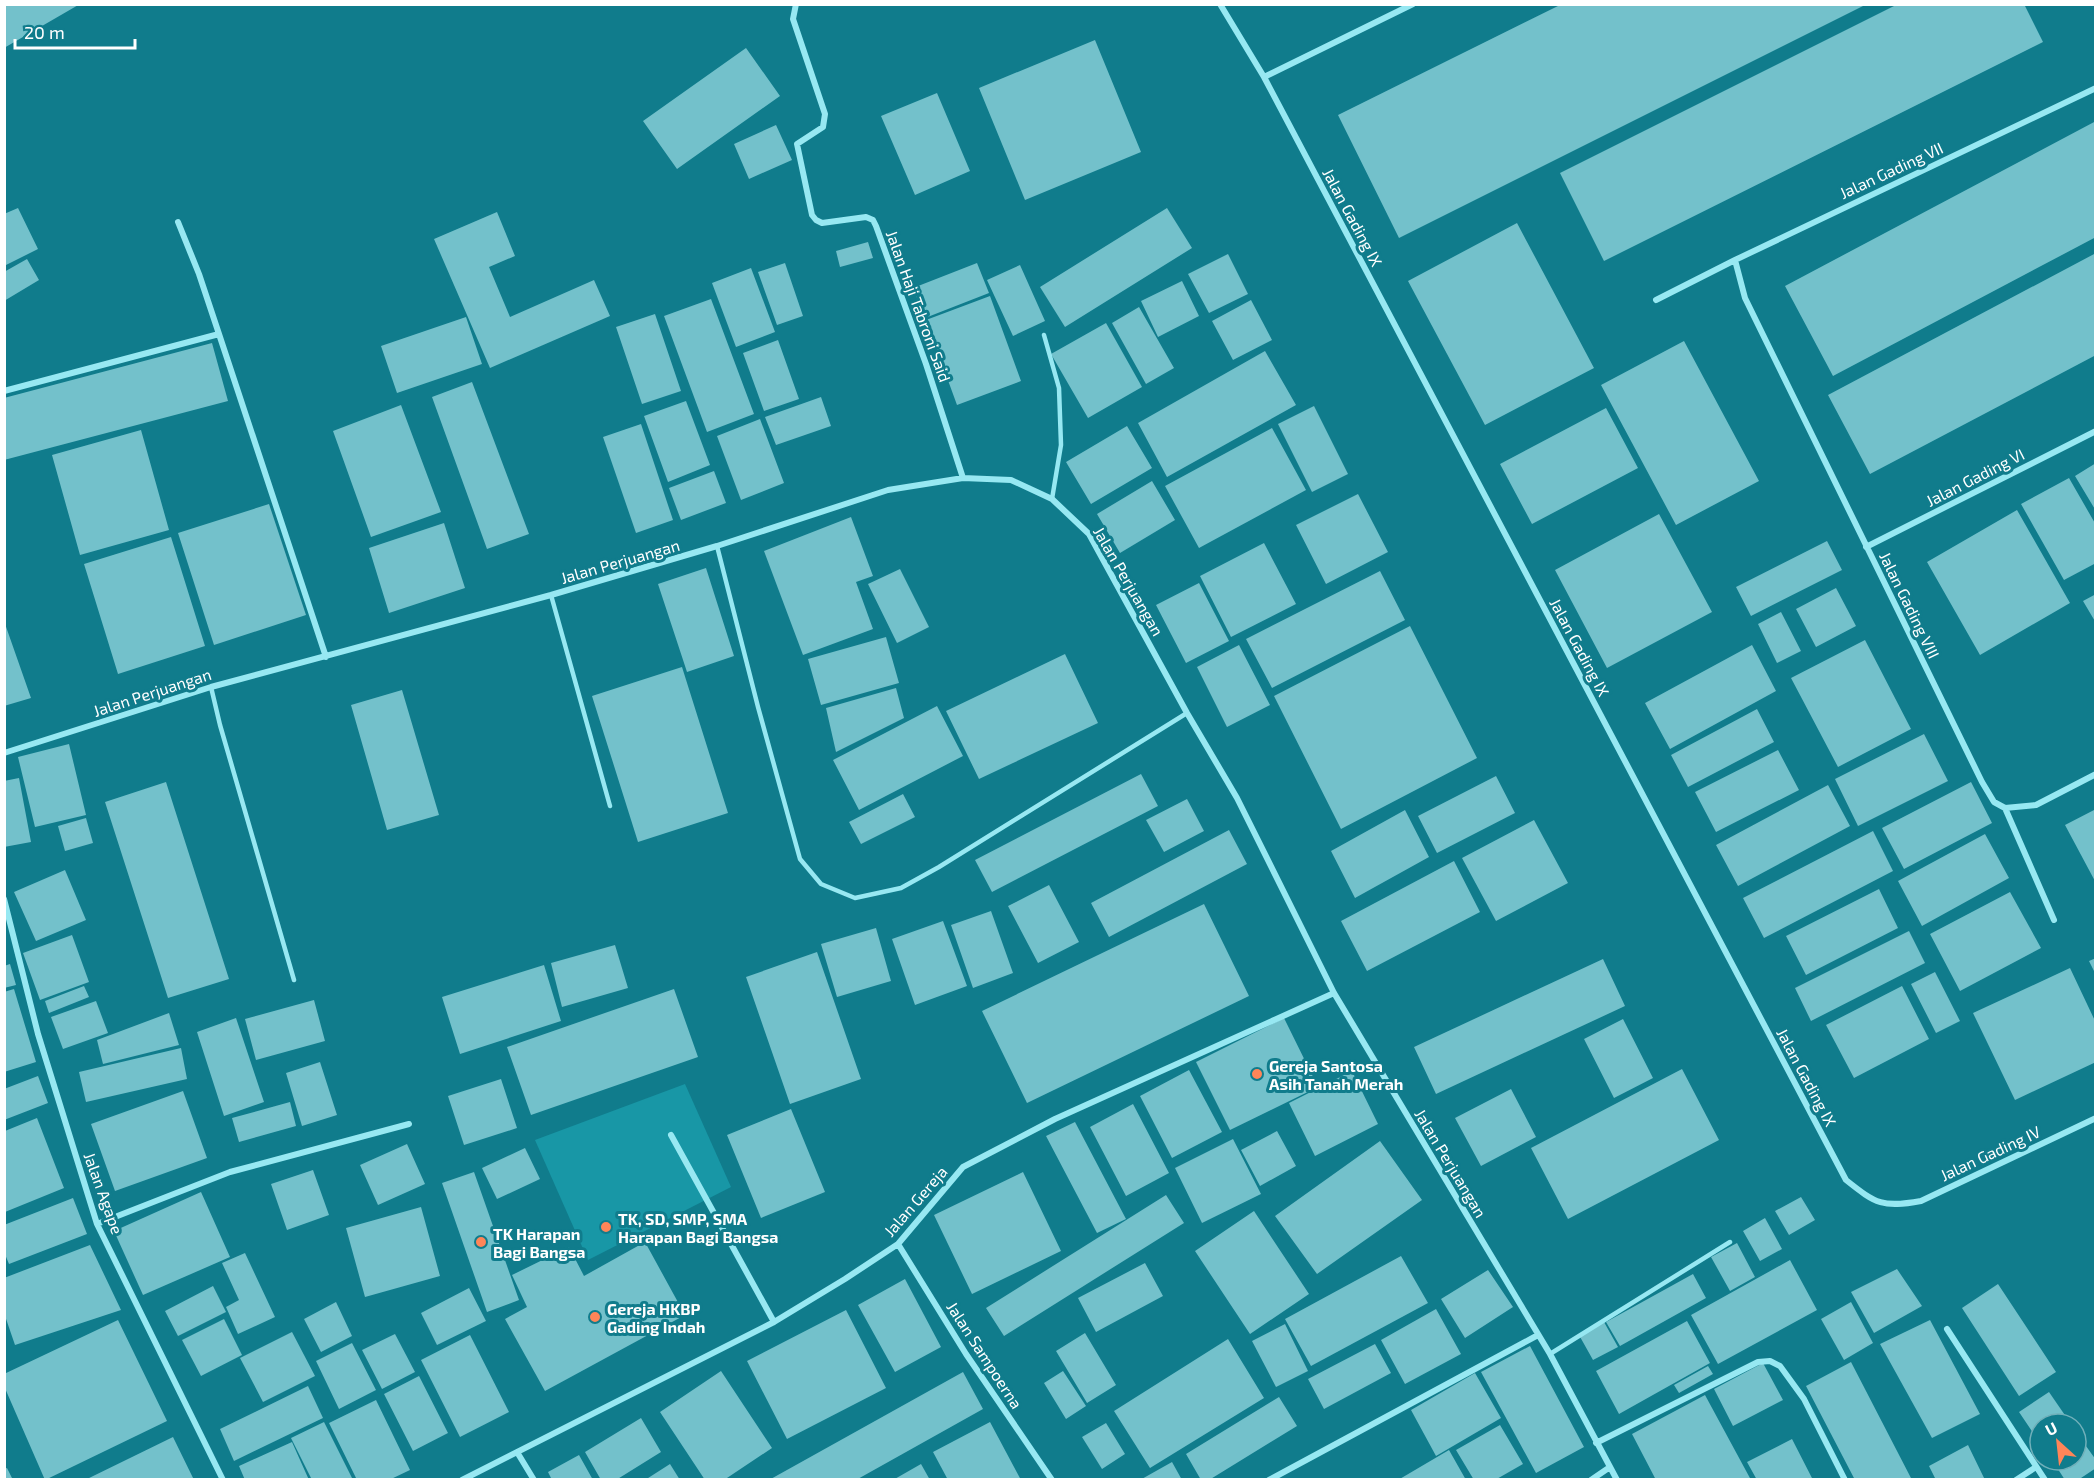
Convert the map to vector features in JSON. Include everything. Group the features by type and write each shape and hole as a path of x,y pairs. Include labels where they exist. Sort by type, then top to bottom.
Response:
{"street":[{"name":"Jalan Haji Tabroni Said","path":"796,4 793,19 825,114 823,127 797,144 812,214 822,223 866,217 873,220 876,225 926,364 963,478"},
{"name":"Jalan Gading IX","path":"1220,4 1264,77 1846,1180 1868,1198 1894,1206"},
{"path":"1264,77 1413,4"},
{"name":"Jalan Gading VII","path":"1656,300 2096,88"},
{"path":"178,222 200,274 326,657"},
{"name":"Jalan Gading VIII","path":"1735,260 1745,298 1982,782 1994,802 2005,808 2054,920"},
{"path":"4,391 219,334"},
{"name":"Jalan Gading VI","path":"1866,547 2096,431"},
{"name":"Jalan Perjuangan","path":"4,753 211,687 551,595 717,546 888,490 963,478 1011,480 1052,499 1089,534 1242,808 1334,993 1550,1354 1617,1479"},
{"path":"2005,808 2036,805 2096,774"},
{"name":"Jalan Agape","path":"4,899 38,1034 98,1224 223,1479"},
{"name":"Jalan Gereja","path":"462,1479 774,1322 898,1244 963,1167 1055,1119 1334,993"},
{"name":"Jalan Gading IV","path":"1894,1206 1921,1201 2096,1118"},
{"path":"98,1224 231,1172 409,1124"},
{"path":"670,1135 774,1322"},
{"name":"Jalan Sampoerna","path":"898,1244 966,1354 1052,1479"},
{"path":"1947,1329 2028,1455"},
{"path":"1269,1479 1538,1335"},
{"path":"1596,1443 1758,1362 1770,1361 1780,1366 1804,1399 1845,1479"},
{"path":"517,1452 534,1479"},
{"path":"1591,1479 1610,1467"}],"lane":[{"path":"1044,335 1059,388 1061,445 1052,499"},
{"path":"717,546 800,859 821,884 855,898 901,888 939,867 1187,713"},
{"path":"551,595 610,806"},
{"path":"211,687 294,980"},
{"path":"1550,1354 1730,1242"}],"green space":[{"path":"685,1084 731,1187 588,1260 535,1140"}],"building":[{"path":"4,4 80,4 4,48"},
{"path":"1898,4 2024,4 2043,42 1604,261 1560,173"},
{"path":"1560,5 1865,5 1399,238 1338,115"},
{"path":"1095,40 1141,152 1025,200 979,88"},
{"path":"746,48 780,96 677,169 643,121"},
{"path":"937,93 970,171 915,195 881,116"},
{"path":"2096,121 2096,237 1833,376 1785,286"},
{"path":"776,125 792,160 749,179 734,144"},
{"path":"18,208 38,249 4,266 4,214"},
{"path":"1167,208 1192,248 1065,327 1040,287"},
{"path":"497,212 515,256 489,267 510,317 594,280 610,316 490,368 434,239"},
{"path":"1517,223 1594,368 1485,425 1408,281"},
{"path":"868,242 873,258 840,267 836,251"},
{"path":"2096,253 2096,355 1870,474 1828,395"},
{"path":"1228,254 1248,294 1209,313 1188,274"},
{"path":"27,259 39,280 4,301 4,272"},
{"path":"785,263 803,316 777,325 758,272"},
{"path":"977,263 989,293 925,318 913,288"},
{"path":"1020,265 1045,321 1013,336 987,280"},
{"path":"751,268 775,332 736,347 712,283"},
{"path":"1182,281 1199,316 1158,337 1141,301"},
{"path":"990,296 1021,381 957,405 926,320"},
{"path":"711,299 754,414 707,432 664,316"},
{"path":"1251,300 1272,340 1233,360 1212,321"},
{"path":"1139,307 1174,368 1146,384 1112,323"},
{"path":"655,314 681,391 642,404 616,327"},
{"path":"466,317 482,364 397,393 381,346"},
{"path":"1106,323 1142,387 1088,418 1051,354"},
{"path":"778,340 799,399 764,411 743,353"},
{"path":"1684,341 1759,481 1676,525 1601,385"},
{"path":"212,343 228,401 4,460 4,398"},
{"path":"1265,351 1296,405 1167,477 1138,423"},
{"path":"472,382 529,534 487,549 432,397"},
{"path":"821,397 831,426 776,445 765,417"},
{"path":"686,401 710,465 668,482 644,416"},
{"path":"401,405 441,512 371,537 333,431"},
{"path":"1314,406 1348,474 1312,492 1278,424"},
{"path":"1606,408 1638,468 1532,524 1500,464"},
{"path":"760,419 784,483 741,500 717,436"},
{"path":"641,424 673,520 636,533 603,437"},
{"path":"1127,426 1152,468 1091,504 1066,462"},
{"path":"1272,428 1306,490 1199,548 1165,486"},
{"path":"141,430 169,530 80,555 52,455"},
{"path":"2096,463 2096,511 2075,476"},
{"path":"714,471 726,503 681,520 669,488"},
{"path":"2069,478 2096,525 2096,563 2064,580 2021,504"},
{"path":"1152,481 1175,520 1120,553 1097,514"},
{"path":"1358,494 1388,552 1326,584 1296,525"},
{"path":"269,504 306,615 214,645 178,533"},
{"path":"2017,510 2070,603 1980,655 1927,562"},
{"path":"1659,514 1712,612 1607,668 1555,570"},
{"path":"851,517 873,576 856,582 873,629 803,655 764,551"},
{"path":"444,523 465,588 389,613 369,548"},
{"path":"171,537 205,646 118,674 84,564"},
{"path":"1827,541 1842,570 1751,616 1736,587"},
{"path":"1264,543 1296,604 1231,637 1200,576"},
{"path":"706,568 734,656 687,672 658,584"},
{"path":"900,569 929,627 897,643 868,584"},
{"path":"1380,571 1405,620 1272,688 1246,639"},
{"path":"1199,583 1229,641 1186,663 1156,605"},
{"path":"1836,588 1856,626 1816,647 1796,609"},
{"path":"2096,594 2096,623 2083,601"},
{"path":"1781,612 1801,651 1777,663 1758,624"},
{"path":"4,621 31,698 4,706"},
{"path":"1410,626 1477,758 1341,829 1274,696"},
{"path":"886,637 899,683 821,705 808,659"},
{"path":"1865,640 1911,729 1838,767 1791,678"},
{"path":"1239,645 1270,705 1227,727 1197,667"},
{"path":"1752,645 1776,691 1670,749 1645,703"},
{"path":"1065,654 1098,723 979,779 946,711"},
{"path":"682,667 728,813 638,842 592,696"},
{"path":"896,688 904,718 836,752 826,708"},
{"path":"402,690 439,815 387,830 351,705"},
{"path":"937,706 963,756 859,810 833,760"},
{"path":"1757,709 1774,742 1688,787 1671,755"},
{"path":"1924,734 1948,781 1858,826 1835,779"},
{"path":"69,744 86,815 35,827 18,757"},
{"path":"1778,750 1799,790 1716,832 1695,792"},
{"path":"1141,774 1158,806 992,892 975,860"},
{"path":"1496,776 1515,813 1437,853 1418,816"},
{"path":"19,778 31,842 4,847 4,781"},
{"path":"166,782 229,979 168,998 105,802"},
{"path":"1971,782 1992,823 1904,869 1882,828"},
{"path":"1828,785 1850,826 1738,886 1716,845"},
{"path":"903,794 915,817 861,844 849,822"},
{"path":"1187,799 1204,831 1164,852 1146,820"},
{"path":"2096,809 2096,883 2065,825"},
{"path":"1405,810 1429,857 1355,898 1331,851"},
{"path":"86,818 93,843 65,851 58,826"},
{"path":"1534,820 1568,883 1496,921 1462,858"},
{"path":"1229,830 1247,864 1109,937 1091,903"},
{"path":"1873,831 1893,871 1764,938 1743,898"},
{"path":"1985,834 2009,878 1922,926 1898,881"},
{"path":"1454,861 1480,912 1367,971 1341,921"},
{"path":"65,870 86,920 36,941 14,892"},
{"path":"1049,885 1079,942 1038,963 1008,906"},
{"path":"1879,889 1898,928 1806,975 1786,936"},
{"path":"2010,892 2041,948 1960,991 1930,934"},
{"path":"1204,904 1249,996 1027,1103 982,1011"},
{"path":"991,911 1013,973 973,988 951,925"},
{"path":"943,921 967,986 915,1005 892,939"},
{"path":"876,928 891,981 837,997 821,944"},
{"path":"1909,931 1925,963 1811,1021 1795,988"},
{"path":"72,935 89,982 40,1000 23,953"},
{"path":"615,945 628,988 562,1007 551,963"},
{"path":"817,952 861,1079 790,1104 746,977"},
{"path":"2096,958 2096,975 2089,961"},
{"path":"1603,959 1625,1006 1436,1094 1414,1047"},
{"path":"10,964 16,985 4,988 4,966"},
{"path":"544,965 561,1021 460,1054 442,997"},
{"path":"2070,968 2096,1023 2096,1062 2015,1100 1973,1013"},
{"path":"1935,972 1960,1021 1936,1033 1911,984"},
{"path":"84,986 89,997 49,1013 45,1001"},
{"path":"1902,986 1929,1039 1854,1078 1826,1025"},
{"path":"14,989 36,1062 4,1072 4,992"},
{"path":"674,989 698,1057 531,1115 507,1047"},
{"path":"314,1000 325,1041 256,1060 245,1019"},
{"path":"96,1001 108,1033 63,1049 51,1017"},
{"path":"169,1013 179,1045 103,1064 97,1040"},
{"path":"236,1018 264,1102 224,1116 197,1032"},
{"name":"Gereja Santosa Asih Tanah Merah","path":"1284,1018 1318,1087 1230,1130 1196,1062"},
{"path":"1623,1019 1653,1078 1614,1098 1584,1039"},
{"path":"181,1048 187,1079 86,1102 79,1072"},
{"path":"320,1062 337,1115 302,1126 286,1073"},
{"path":"1682,1069 1719,1140 1568,1219 1531,1148"},
{"path":"1189,1070 1222,1132 1172,1158 1140,1096"},
{"path":"1352,1071 1378,1124 1315,1156 1289,1103"},
{"path":"38,1076 48,1103 4,1120 4,1089"},
{"path":"501,1079 517,1128 464,1145 448,1096"},
{"path":"1511,1089 1536,1137 1481,1166 1455,1118"},
{"path":"183,1091 207,1158 115,1191 91,1124"},
{"path":"290,1102 296,1126 239,1142 232,1118"},
{"path":"1133,1104 1169,1173 1126,1196 1090,1127"},
{"path":"791,1109 825,1192 761,1218 727,1135"},
{"path":"37,1118 64,1188 5,1212 5,1131"},
{"path":"1075,1122 1126,1219 1097,1233 1046,1136"},
{"path":"1277,1131 1296,1166 1260,1186 1241,1150"},
{"path":"1233,1139 1261,1194 1202,1223 1175,1168"},
{"path":"1380,1141 1422,1200 1317,1274 1275,1216"},
{"path":"407,1144 425,1184 378,1205 360,1165"},
{"path":"525,1148 540,1179 497,1199 482,1168"},
{"path":"313,1170 329,1215 287,1230 271,1184"},
{"name":"TK Harapan Bagi Bangsa","path":"474,1172 519,1300 487,1312 442,1183"},
{"path":"1023,1172 1061,1251 972,1294 934,1215"},
{"path":"201,1192 230,1257 143,1295 114,1231"},
{"path":"1166,1195 1184,1223 1004,1336 986,1308"},
{"path":"1801,1197 1815,1220 1789,1235 1775,1211"},
{"path":"73,1198 87,1234 9,1264 4,1252 4,1225"},
{"path":"421,1207 440,1276 365,1297 346,1228"},
{"path":"1254,1211 1309,1294 1250,1334 1195,1251"},
{"path":"1765,1218 1782,1249 1760,1261 1743,1231"},
{"name":"Gereja HKBP Gading Indah","path":"645,1242 685,1315 545,1391 505,1319 527,1307 512,1275 569,1247 584,1276"},
{"path":"1737,1243 1755,1277 1730,1291 1711,1257"},
{"path":"90,1245 121,1310 15,1345 4,1313 4,1278"},
{"path":"245,1253 275,1317 238,1334 226,1307 239,1300 222,1263"},
{"path":"1401,1256 1428,1303 1311,1366 1285,1319"},
{"path":"1790,1260 1817,1310 1718,1364 1691,1315"},
{"path":"1145,1263 1163,1296 1096,1332 1078,1298"},
{"path":"1897,1269 1922,1306 1874,1333 1851,1292"},
{"path":"1488,1270 1513,1307 1465,1338 1441,1299"},
{"path":"1693,1274 1706,1298 1620,1346 1606,1322"},
{"path":"905,1279 941,1347 895,1372 858,1305"},
{"path":"1998,1284 2056,1372 2019,1396 1962,1308"},
{"path":"213,1286 226,1312 178,1336 165,1311"},
{"path":"469,1288 486,1321 437,1345 421,1313"},
{"path":"336,1302 352,1336 321,1352 304,1319"},
{"path":"1851,1302 1873,1343 1844,1360 1821,1319"},
{"path":"1436,1309 1461,1354 1405,1384 1381,1340"},
{"path":"846,1310 886,1388 787,1439 747,1361"},
{"path":"224,1319 242,1355 201,1376 182,1340"},
{"path":"118,1320 167,1421 45,1480 4,1386 4,1374"},
{"path":"1930,1320 1980,1414 1932,1438 1880,1344"},
{"path":"1687,1321 1710,1363 1619,1414 1596,1371"},
{"path":"1604,1322 1618,1347 1593,1360 1579,1335"},
{"path":"1285,1324 1308,1371 1276,1387 1252,1341"},
{"path":"292,1332 315,1376 263,1402 240,1358"},
{"path":"1085,1333 1116,1385 1087,1403 1056,1351"},
{"path":"395,1334 415,1372 382,1389 362,1350"},
{"path":"470,1335 509,1412 460,1437 421,1360"},
{"path":"1228,1339 1264,1398 1150,1468 1114,1411"},
{"path":"352,1343 376,1390 339,1409 316,1361"},
{"path":"1375,1344 1391,1373 1324,1409 1308,1379"},
{"path":"1530,1346 1584,1447 1536,1473 1481,1372"},
{"path":"1851,1362 1912,1480 1855,1480 1806,1386"},
{"path":"1763,1363 1783,1400 1733,1426 1714,1389"},
{"path":"1708,1366 1713,1374 1679,1393 1674,1385"},
{"path":"721,1371 772,1448 724,1480 705,1480 660,1412"},
{"path":"1063,1371 1086,1406 1066,1419 1044,1383"},
{"path":"963,1372 983,1409 856,1480 769,1480"},
{"path":"1475,1373 1501,1418 1436,1456 1411,1410"},
{"path":"419,1376 448,1433 413,1451 384,1394"},
{"path":"308,1386 323,1418 234,1461 220,1429"},
{"path":"2049,1392 2063,1412 2028,1412 2028,1425 2019,1412"},
{"path":"1705,1395 1751,1480 1656,1480 1632,1434"},
{"path":"1279,1397 1297,1426 1209,1480 1201,1480 1186,1454"},
{"path":"376,1400 410,1470 389,1480 357,1480 329,1423"},
{"path":"641,1418 661,1452 616,1480 601,1480 585,1452"},
{"path":"324,1422 353,1480 312,1480 291,1438"},
{"path":"990,1422 1021,1480 948,1480 933,1452"},
{"path":"1106,1423 1125,1454 1102,1469 1082,1437"},
{"path":"1500,1425 1523,1464 1495,1480 1474,1480 1456,1450"},
{"path":"173,1437 194,1480 85,1480"},
{"path":"1792,1439 1813,1480 1757,1480 1747,1462"},
{"path":"292,1442 309,1480 245,1480 239,1466"},
{"path":"1968,1445 1985,1480 1936,1480 1929,1466"},
{"path":"2088,1449 2096,1460 2096,1468 2078,1480 2065,1480 2060,1472 2088,1472"},
{"path":"1449,1450 1466,1480 1398,1480"},
{"path":"579,1455 593,1480 552,1480 548,1472"},
{"path":"1172,1462 1182,1480 1140,1480"},
{"path":"670,1464 680,1480 645,1480"},
{"path":"921,1464 930,1480 893,1480"},
{"path":"7,1468 13,1480 4,1480 4,1469"}],"place":[{"name":"Gereja Santosa Asih Tanah Merah","path":"1257,1074"},
{"name":"TK, SD, SMP, SMA Harapan Bagi Bangsa","path":"606,1227"},
{"name":"TK Harapan Bagi Bangsa","path":"481,1242"},
{"name":"Gereja HKBP Gading Indah","path":"595,1317"}]}
